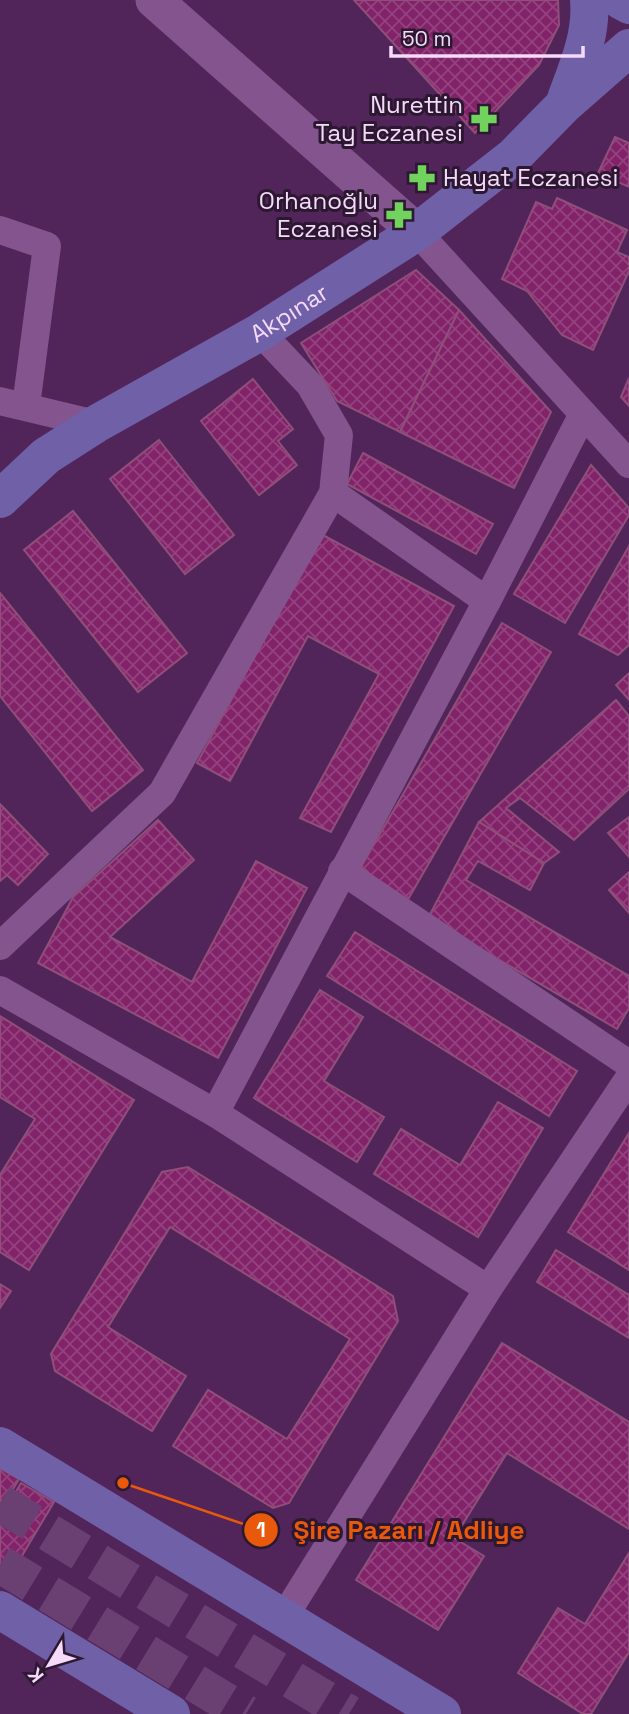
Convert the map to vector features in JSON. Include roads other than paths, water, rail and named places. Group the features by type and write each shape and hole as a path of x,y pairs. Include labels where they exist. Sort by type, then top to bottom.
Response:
{"main road":[{"name":"Akpınar","path":"564,105 587,36 589,0"},
{"path":"620,0 629,5"},
{"name":"Akpınar","path":"0,499 46,456 96,424 260,332 417,232 513,157 564,105 629,48"},
{"path":"0,1446 442,1714"},
{"path":"0,1610 171,1714"}],"street":[{"path":"154,0 417,232 629,464"},
{"path":"0,230 47,246 13,404 96,424"},
{"path":"0,946 162,793 334,493 339,435 310,385 260,332"},
{"path":"215,1113 487,601 583,414"},
{"path":"334,493 487,601"},
{"path":"342,871 629,1064"},
{"path":"0,990 215,1113 488,1289"},
{"path":"284,1617 488,1289 629,1078"}],"tunnel":[{"path":"0,1503 349,1714"},
{"path":"0,1564 246,1714"}],"place":[{"name":"Nurettin Tay Eczanesi","path":"484,119"},
{"name":"Hayat Eczanesi","path":"422,178"},
{"name":"Orhanoğlu Eczanesi","path":"399,215"},
{"name":"Şire Pazarı / Adliye","path":"123,1483"}]}
